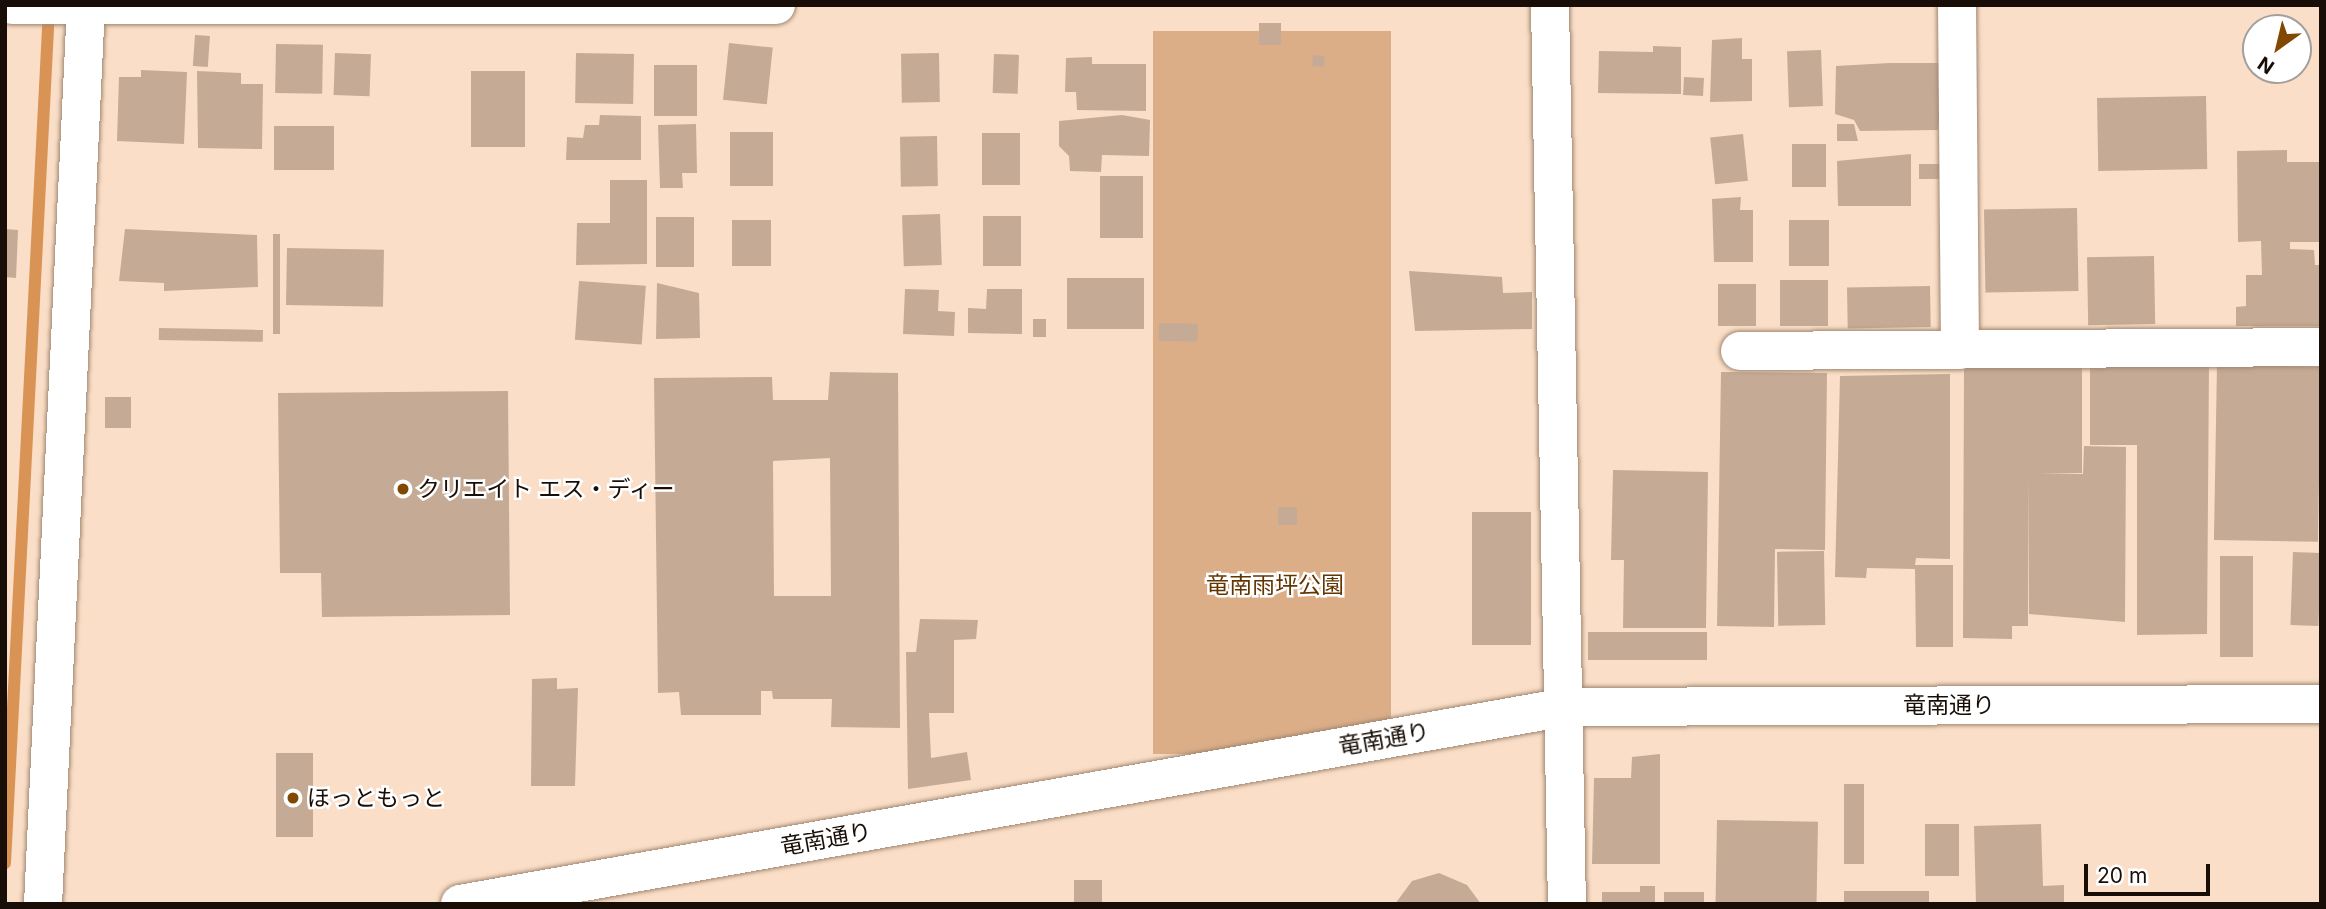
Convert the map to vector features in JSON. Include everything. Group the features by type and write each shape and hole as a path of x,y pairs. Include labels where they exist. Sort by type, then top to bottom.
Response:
{"street":[{"path":"12,5 776,5"},
{"path":"1550,5 1566,707 1567,904"},
{"path":"1958,5 1960,350"},
{"path":"43,904 86,7"},
{"path":"1740,351 2321,347"},
{"name":"竜南通り","path":"460,904 1566,707 2321,704"}],"green space":[{"name":"竜南雨坪公園","path":"1153,31 1391,31 1391,754 1153,754"}],"building":[{"path":"1259,23 1281,23 1281,45 1259,45"},
{"path":"195,35 210,36 208,67 193,66"},
{"path":"1742,38 1742,59 1752,59 1752,101 1710,102 1712,40"},
{"path":"729,43 773,48 767,104 723,100"},
{"path":"276,44 323,45 322,94 275,93"},
{"path":"1653,46 1681,47 1681,94 1598,93 1599,51 1653,52"},
{"path":"1821,50 1823,106 1789,107 1787,51"},
{"path":"335,53 371,54 370,96 334,95"},
{"path":"576,53 634,54 633,104 575,103"},
{"path":"939,53 940,102 902,103 901,54"},
{"path":"994,54 1019,55 1018,94 993,93"},
{"path":"1313,55 1325,56 1324,67 1312,66"},
{"path":"1092,57 1092,64 1146,64 1146,111 1077,110 1076,92 1065,92 1066,58"},
{"path":"1944,63 1938,130 1860,131 1854,120 1835,114 1836,66"},
{"path":"654,65 697,65 697,116 654,116"},
{"path":"141,70 187,72 184,144 117,141 119,77 141,77"},
{"path":"197,71 241,73 241,84 263,84 262,149 198,148"},
{"path":"471,71 525,71 525,147 471,147"},
{"path":"1684,77 1704,78 1703,96 1683,95"},
{"path":"2206,96 2207,169 2098,171 2097,98"},
{"path":"600,115 641,116 641,160 566,160 567,137 583,138 585,125 599,125"},
{"path":"1122,115 1150,120 1149,156 1102,155 1101,172 1070,171 1069,156 1059,146 1059,121"},
{"path":"696,124 697,173 682,173 683,188 660,188 658,125"},
{"path":"1837,124 1854,124 1858,141 1837,141"},
{"path":"274,126 334,126 334,170 274,170"},
{"path":"730,132 773,132 773,186 730,186"},
{"path":"982,133 1020,133 1020,185 982,185"},
{"path":"1743,134 1748,181 1715,184 1710,137"},
{"path":"937,136 938,186 901,187 900,137"},
{"path":"1792,144 1826,144 1826,187 1792,187"},
{"path":"2287,150 2287,162 2321,162 2321,242 2290,242 2290,249 2314,250 2315,265 2321,265 2321,326 2236,326 2236,307 2246,306 2246,275 2262,275 2261,241 2238,242 2237,151"},
{"path":"1911,154 1911,206 1838,206 1837,161"},
{"path":"1919,164 1940,164 1940,179 1919,179"},
{"path":"1100,176 1143,176 1143,238 1100,238"},
{"path":"610,180 647,180 647,264 576,265 577,223 610,223"},
{"path":"1741,197 1740,210 1753,210 1753,262 1714,262 1712,199"},
{"path":"2077,208 2078,291 1985,293 1984,210"},
{"path":"940,214 942,265 904,266 902,215"},
{"path":"983,216 1021,216 1021,266 983,266"},
{"path":"656,217 694,217 694,267 656,267"},
{"path":"732,220 771,220 771,266 732,266"},
{"path":"1789,220 1829,220 1829,266 1789,266"},
{"path":"5,229 18,230 16,278 5,277"},
{"path":"125,229 257,235 258,287 164,291 164,283 119,281"},
{"path":"273,234 280,234 280,334 273,334"},
{"path":"287,248 384,250 383,307 286,305"},
{"path":"2154,256 2155,324 2088,325 2087,257"},
{"path":"1409,271 1502,277 1503,293 1532,292 1532,329 1415,331"},
{"path":"1067,278 1144,278 1144,329 1067,329"},
{"path":"1780,280 1828,280 1828,326 1780,326"},
{"path":"579,281 646,286 642,345 575,340"},
{"path":"657,283 699,293 700,338 656,339"},
{"path":"1718,284 1756,284 1756,326 1718,326"},
{"path":"1930,286 1931,327 1848,328 1847,287"},
{"path":"905,289 939,290 938,311 955,312 954,336 903,334"},
{"path":"987,289 1022,289 1022,334 968,333 968,308 986,309"},
{"path":"1033,319 1046,319 1046,337 1033,337"},
{"path":"1159,323 1198,324 1198,342 1159,341"},
{"path":"159,328 263,330 263,342 159,340"},
{"path":"2090,363 2209,365 2207,634 2137,635 2137,445 2090,445"},
{"path":"2217,365 2321,367 2318,542 2214,540"},
{"path":"1964,367 2082,367 2082,473 2039,474 2083,474 2084,446 2126,447 2125,622 2029,614 2028,473 2028,626 2012,626 2012,639 1963,638"},
{"path":"830,372 898,373 900,728 831,727 832,699 773,699 772,691 761,691 761,715 681,715 679,692 658,693 654,378 772,377 773,400 828,400","holes":["830,458 831,596 774,596 773,461"]},
{"path":"1721,372 1827,373 1825,550 1775,549 1774,627 1717,626"},
{"path":"1950,374 1950,559 1916,558 1915,565 1953,565 1953,647 1916,647 1915,569 1867,568 1866,578 1835,577 1840,376"},
{"path":"508,391 510,615 322,617 321,573 280,573 278,393"},
{"path":"105,397 131,397 131,428 105,428"},
{"path":"1613,470 1708,472 1706,628 1623,628 1624,560 1611,560"},
{"path":"1278,507 1297,507 1297,525 1278,525"},
{"path":"1472,512 1531,512 1531,645 1472,645"},
{"path":"1824,551 1825,625 1778,626 1777,552"},
{"path":"2293,552 2321,553 2318,626 2290,625"},
{"path":"2220,556 2253,556 2253,657 2220,657"},
{"path":"920,619 978,620 976,639 954,640 954,713 929,713 931,758 967,752 971,780 908,789 906,652 916,652"},
{"path":"1588,632 1707,632 1707,660 1588,660"},
{"path":"557,678 557,689 578,688 575,786 531,786 532,679"},
{"path":"276,753 313,753 313,837 276,837"},
{"path":"1660,754 1660,864 1592,864 1594,778 1631,778 1632,757"},
{"path":"1844,784 1864,784 1864,864 1844,864"},
{"path":"1717,820 1818,822 1817,904 1716,904"},
{"path":"1925,824 1959,824 1959,876 1925,876"},
{"path":"2041,824 2043,886 2064,885 2064,904 1976,904 1974,826"},
{"path":"1439,873 1467,885 1481,904 1395,904 1412,881"},
{"path":"1074,880 1102,880 1102,904 1074,904"},
{"path":"1640,886 1655,886 1655,904 1602,904 1602,892 1640,892"},
{"path":"1844,891 1929,891 1929,904 1844,904"},
{"path":"1664,892 1704,892 1704,904 1664,904"}],"waterway":[{"path":"5,863 49,10"}],"place":[{"name":"クリエイト エス・ディー","path":"403,489"},
{"name":"ほっともっと","path":"293,798"}]}
